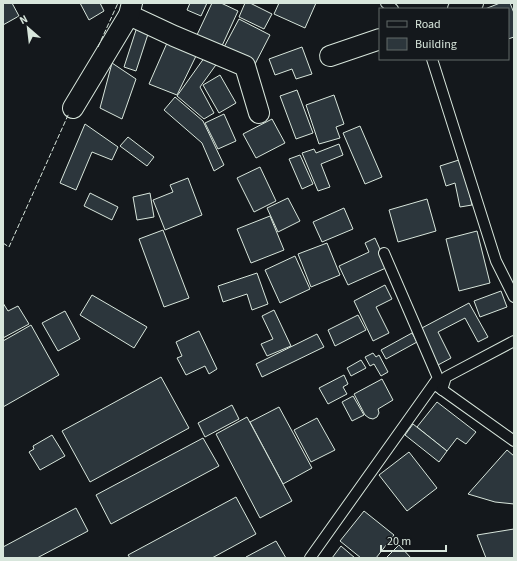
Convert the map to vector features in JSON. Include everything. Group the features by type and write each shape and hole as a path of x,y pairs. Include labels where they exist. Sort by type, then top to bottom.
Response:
{"street":[{"path":"460,8 473,3"},
{"path":"73,108 130,9 174,36 245,66 259,113"},
{"path":"330,56 379,39"}],"lane":[{"path":"432,60 496,261 514,297"},
{"path":"384,253 438,378 438,387"},
{"path":"310,558 446,377 514,342"},
{"path":"438,387 514,441"}],"building":[{"path":"3,3 12,3 19,16 3,25"},
{"path":"80,3 100,3 104,11 89,20"},
{"path":"190,3 207,3 201,16 187,10"},
{"path":"212,3 221,3 238,11 221,48 196,37"},
{"path":"245,3 250,3 272,14 264,29 239,17"},
{"path":"279,3 316,3 305,28 274,14"},
{"path":"500,3 510,3 514,13 514,37 509,39 509,8 488,8"},
{"path":"239,19 270,35 254,66 223,49"},
{"path":"137,27 149,31 136,71 124,67"},
{"path":"167,43 196,56 177,95 149,84"},
{"path":"302,47 312,74 296,79 292,69 275,75 269,59"},
{"path":"207,54 218,62 200,87 214,113 204,119 177,96"},
{"path":"112,63 136,79 122,119 100,108"},
{"path":"220,75 236,103 219,113 203,85"},
{"path":"297,90 313,133 296,139 280,96"},
{"path":"334,95 344,124 336,127 340,138 319,144 306,105"},
{"path":"175,97 203,121 224,165 214,171 202,143 164,110"},
{"path":"224,114 236,141 218,149 205,123"},
{"path":"272,119 285,143 256,158 243,134"},
{"path":"85,124 118,147 112,160 92,152 76,190 60,183"},
{"path":"360,126 382,177 365,184 343,133"},
{"path":"128,137 154,157 147,166 120,146"},
{"path":"339,144 343,155 321,164 330,187 318,191 302,153 314,149 316,153"},
{"path":"300,155 313,184 302,189 289,159"},
{"path":"462,159 472,205 460,207 455,183 446,186 440,166"},
{"path":"260,167 276,201 254,212 237,178"},
{"path":"188,178 202,215 165,230 153,200 173,192 170,185"},
{"path":"90,193 118,207 112,220 84,206"},
{"path":"150,193 154,217 137,220 133,197"},
{"path":"288,198 300,221 278,232 267,208"},
{"path":"427,199 436,231 398,242 389,210"},
{"path":"344,208 353,229 322,242 313,222"},
{"path":"270,216 284,250 251,263 237,229"},
{"path":"163,230 189,298 164,307 139,239"},
{"path":"477,231 490,283 459,291 446,239"},
{"path":"375,238 388,267 348,285 339,266 369,252 365,243"},
{"path":"327,243 340,275 311,287 298,254"},
{"path":"295,256 310,289 280,303 265,270"},
{"path":"257,273 268,304 252,310 247,294 223,302 218,286"},
{"path":"385,285 392,299 376,307 389,333 373,341 354,301"},
{"path":"501,291 507,307 480,317 474,301"},
{"path":"92,295 147,327 134,348 80,315"},
{"path":"3,303 8,311 18,306 29,324 3,338"},
{"path":"469,303 488,337 478,342 465,318 438,332 451,358 438,365 420,329"},
{"path":"274,310 291,346 267,356 261,344 273,339 262,316"},
{"path":"65,311 80,339 58,351 42,323"},
{"path":"358,315 366,330 335,346 328,330"},
{"path":"31,325 59,375 3,407 3,341"},
{"path":"199,331 217,369 209,374 205,366 186,375 177,358 182,356 176,342"},
{"path":"412,333 417,342 386,359 381,350"},
{"path":"317,334 324,347 262,377 256,364"},
{"path":"373,353 376,357 379,355 388,372 381,376 374,364 370,366 365,357"},
{"path":"361,360 366,368 351,376 347,368"},
{"path":"344,375 348,384 343,387 347,394 328,404 319,388"},
{"path":"161,377 189,428 90,482 62,431"},
{"path":"382,379 393,400 378,409 379,413 377,417 373,419 369,418 365,415 354,394"},
{"path":"353,396 364,415 352,421 342,402"},
{"path":"437,402 476,432 466,444 457,438 447,451 417,427"},
{"path":"232,405 239,419 205,437 198,423"},
{"path":"279,407 312,468 283,484 250,422"},
{"path":"247,417 292,501 260,518 216,434"},
{"path":"317,418 335,450 311,462 294,430"},
{"path":"413,424 447,451 439,462 405,435"},
{"path":"52,435 65,456 40,470 29,452 34,449 33,446"},
{"path":"203,438 219,466 111,524 96,495"},
{"path":"507,450 514,456 514,504 495,502 468,494"},
{"path":"409,452 437,488 407,511 379,475"},
{"path":"236,497 256,534 212,558 130,558 128,555"},
{"path":"76,508 88,531 37,558 3,558 3,547"},
{"path":"364,511 394,535 376,558 361,558 340,541"},
{"path":"514,529 514,558 486,558 477,535"},
{"path":"276,541 286,558 246,557"},
{"path":"399,545 411,558 386,558"},
{"path":"341,546 355,558 332,558"}],"fence":[{"path":"98,47 118,3"},
{"path":"3,243 9,247 69,113"}]}
